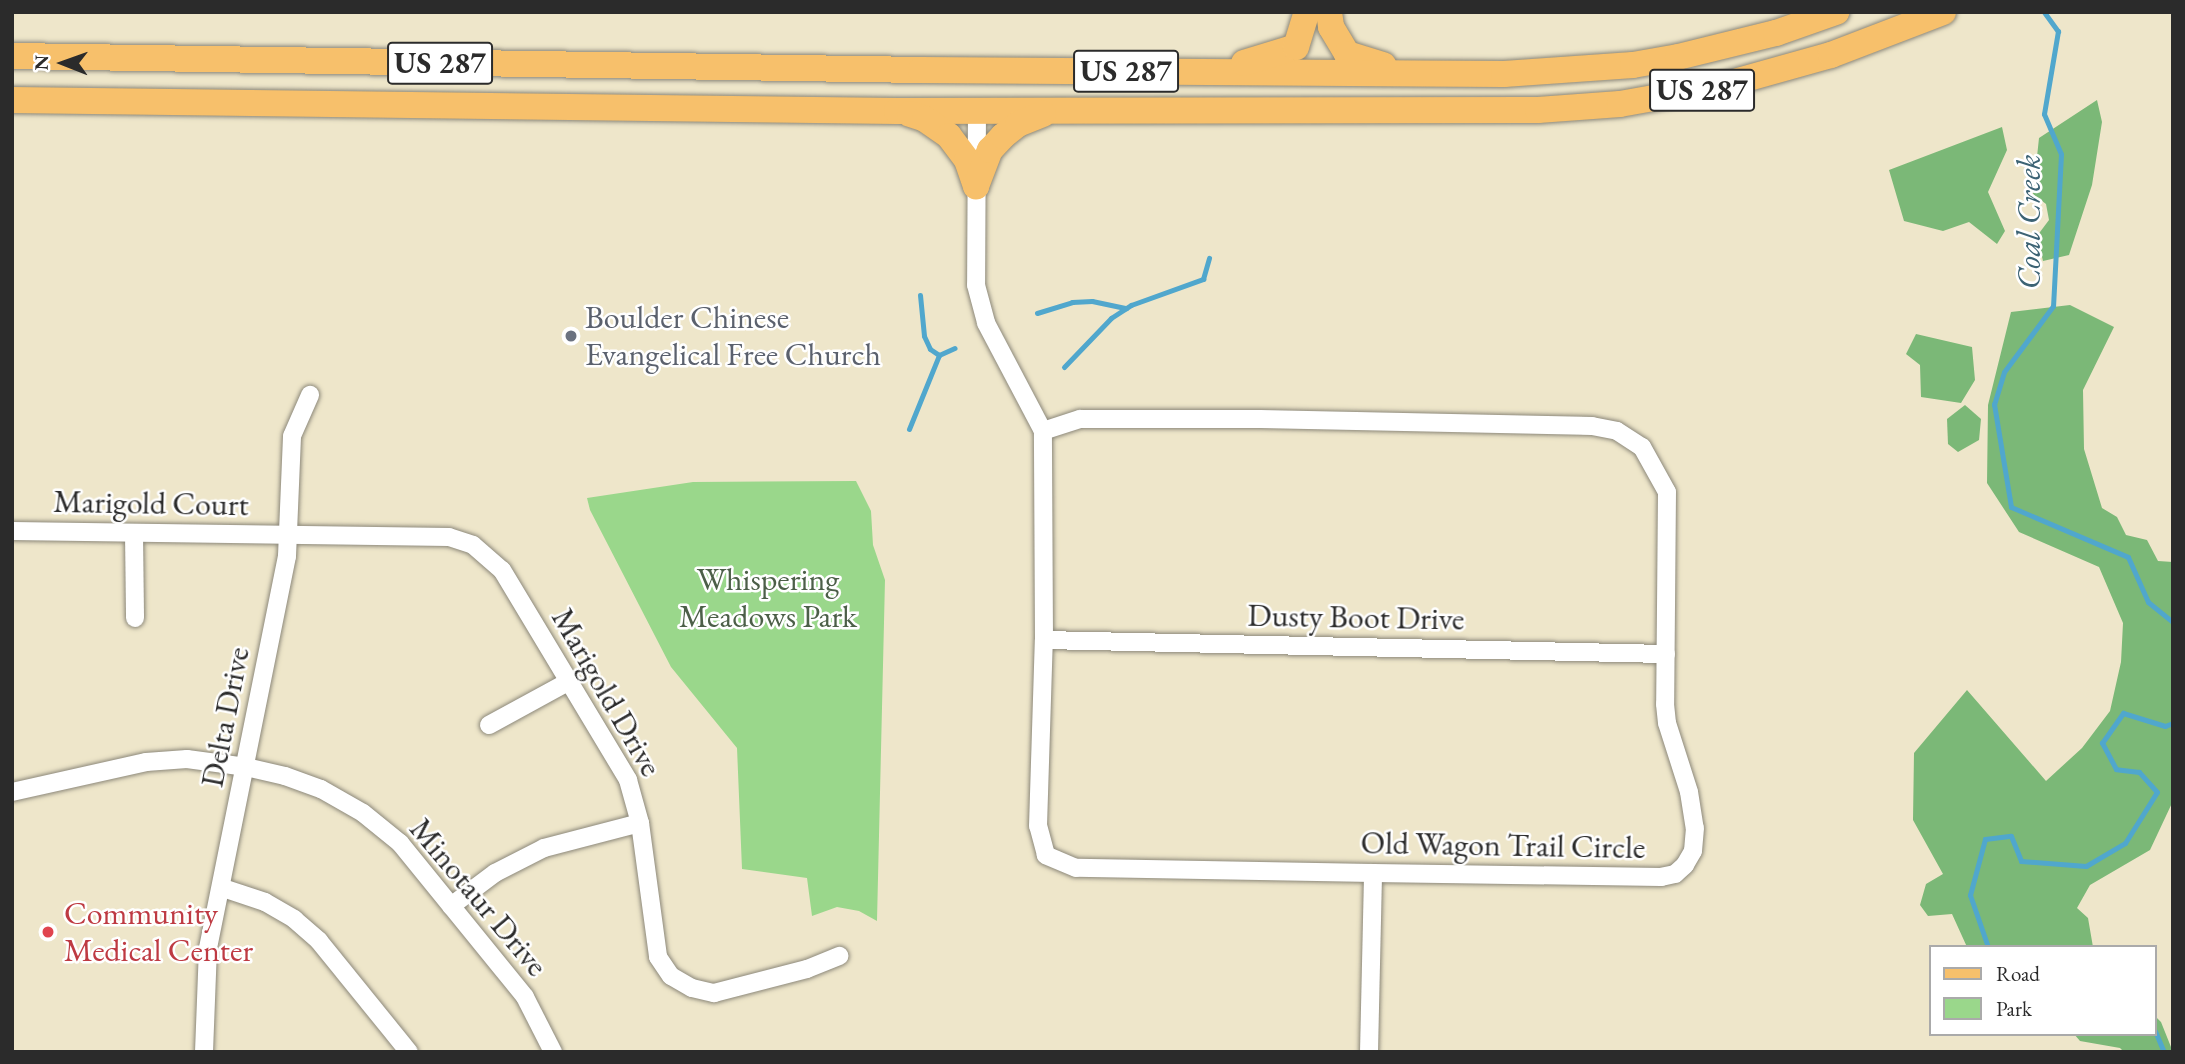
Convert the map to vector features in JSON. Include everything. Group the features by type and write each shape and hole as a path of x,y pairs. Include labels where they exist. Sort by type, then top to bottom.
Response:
{"main road":[{"path":"1212,72 1296,47 1307,12"},
{"path":"1329,12 1331,27 1348,54 1408,73"},
{"name":"US 287","path":"12,56 1041,71 1504,74 1633,65 1727,46 1836,12"},
{"name":"US 287","path":"12,100 897,111 977,109 1435,113 1538,110 1620,104 1675,96 1769,74 1831,55 1941,13"},
{"path":"977,109 995,90 1041,71"},
{"path":"897,111 925,119 949,136 967,160 976,186"},
{"path":"976,186 981,167 1003,136 1036,116 1058,111"}],"street":[{"name":"Old Wagon Trail Circle","path":"977,109 976,285 986,323 1044,431 1044,640 1038,826 1046,856 1076,869 1661,877 1675,874 1693,851 1695,828 1689,792 1667,723 1667,492 1642,447 1617,431 1569,425 1080,419 1044,431"},
{"name":"Delta Drive","path":"204,1052 208,948 223,888 288,534 292,436 310,395"},
{"name":"Marigold Court","path":"12,531 288,534"},
{"path":"134,533 135,618"},
{"name":"Marigold Drive","path":"288,534 450,537 473,545 502,570 628,780 640,823 652,930 658,957 671,975 692,988 714,993 807,969 839,956"},
{"name":"Dusty Boot Drive","path":"1044,640 1666,654"},
{"path":"488,725 568,682"},
{"name":"Minotaur Drive","path":"12,792 146,762 187,759 246,767 285,776 321,789 363,813 400,843 525,997 553,1052"},
{"path":"451,906 495,873 544,848 640,823"},
{"path":"1369,1052 1373,873"},
{"path":"223,888 265,902 293,919 319,941 409,1052"}],"green space":[{"path":"2097,100 2102,122 2092,185 2069,255 2043,261 2037,236 2049,220 2046,204 2033,194 2039,138"},
{"path":"2002,127 2007,150 1988,192 2005,231 1997,244 1969,222 1943,231 1904,221 1889,170"},
{"path":"2070,305 2114,327 2083,390 2084,449 2102,508 2117,517 2126,535 2147,540 2158,561 2173,562 2173,801 2150,850 2090,885 2077,908 2088,918 2093,945 1966,945 1952,914 1928,916 1920,905 1926,884 1943,874 1913,820 1914,753 1967,690 2046,781 2082,748 2110,711 2121,662 2123,623 2099,567 2019,532 1987,483 1988,405 2011,312"},
{"path":"1916,334 1972,347 1975,380 1961,403 1921,397 1920,365 1906,354"},
{"path":"1965,405 1981,419 1979,440 1958,452 1948,444 1947,419"},
{"name":"Whispering Meadows Park","path":"856,481 871,511 873,545 885,580 877,921 859,911 837,907 812,916 807,878 742,869 737,748 671,667 590,510 587,498 693,482"},
{"path":"2157,1018 2173,1052 2124,1052 2120,1048 2080,1041 2076,1036 2157,1036"}],"waterway":[{"name":"Coal Creek","path":"2044,12 2058,31 2044,114 2061,154 2053,306 2004,372 1994,404 2011,507 2128,557 2148,602 2173,622"},
{"path":"1064,367 1111,318 1131,305 1203,279 1209,258"},
{"path":"920,295 924,336 930,349 939,355"},
{"path":"1037,313 1072,302 1092,301 1126,308"},
{"path":"909,429 939,355 955,348"},
{"name":"Coal Creek","path":"1987,945 1970,895 1985,839 2011,836 2021,861 2086,866 2125,843 2157,792 2139,772 2116,769 2102,743 2123,713 2165,726 2173,723"},
{"name":"Coal Creek","path":"2157,1036 2164,1052"}],"place":[{"name":"Boulder Chinese Evangelical Free Church","path":"571,336"},
{"name":"Community Medical Center","path":"48,932"}]}
